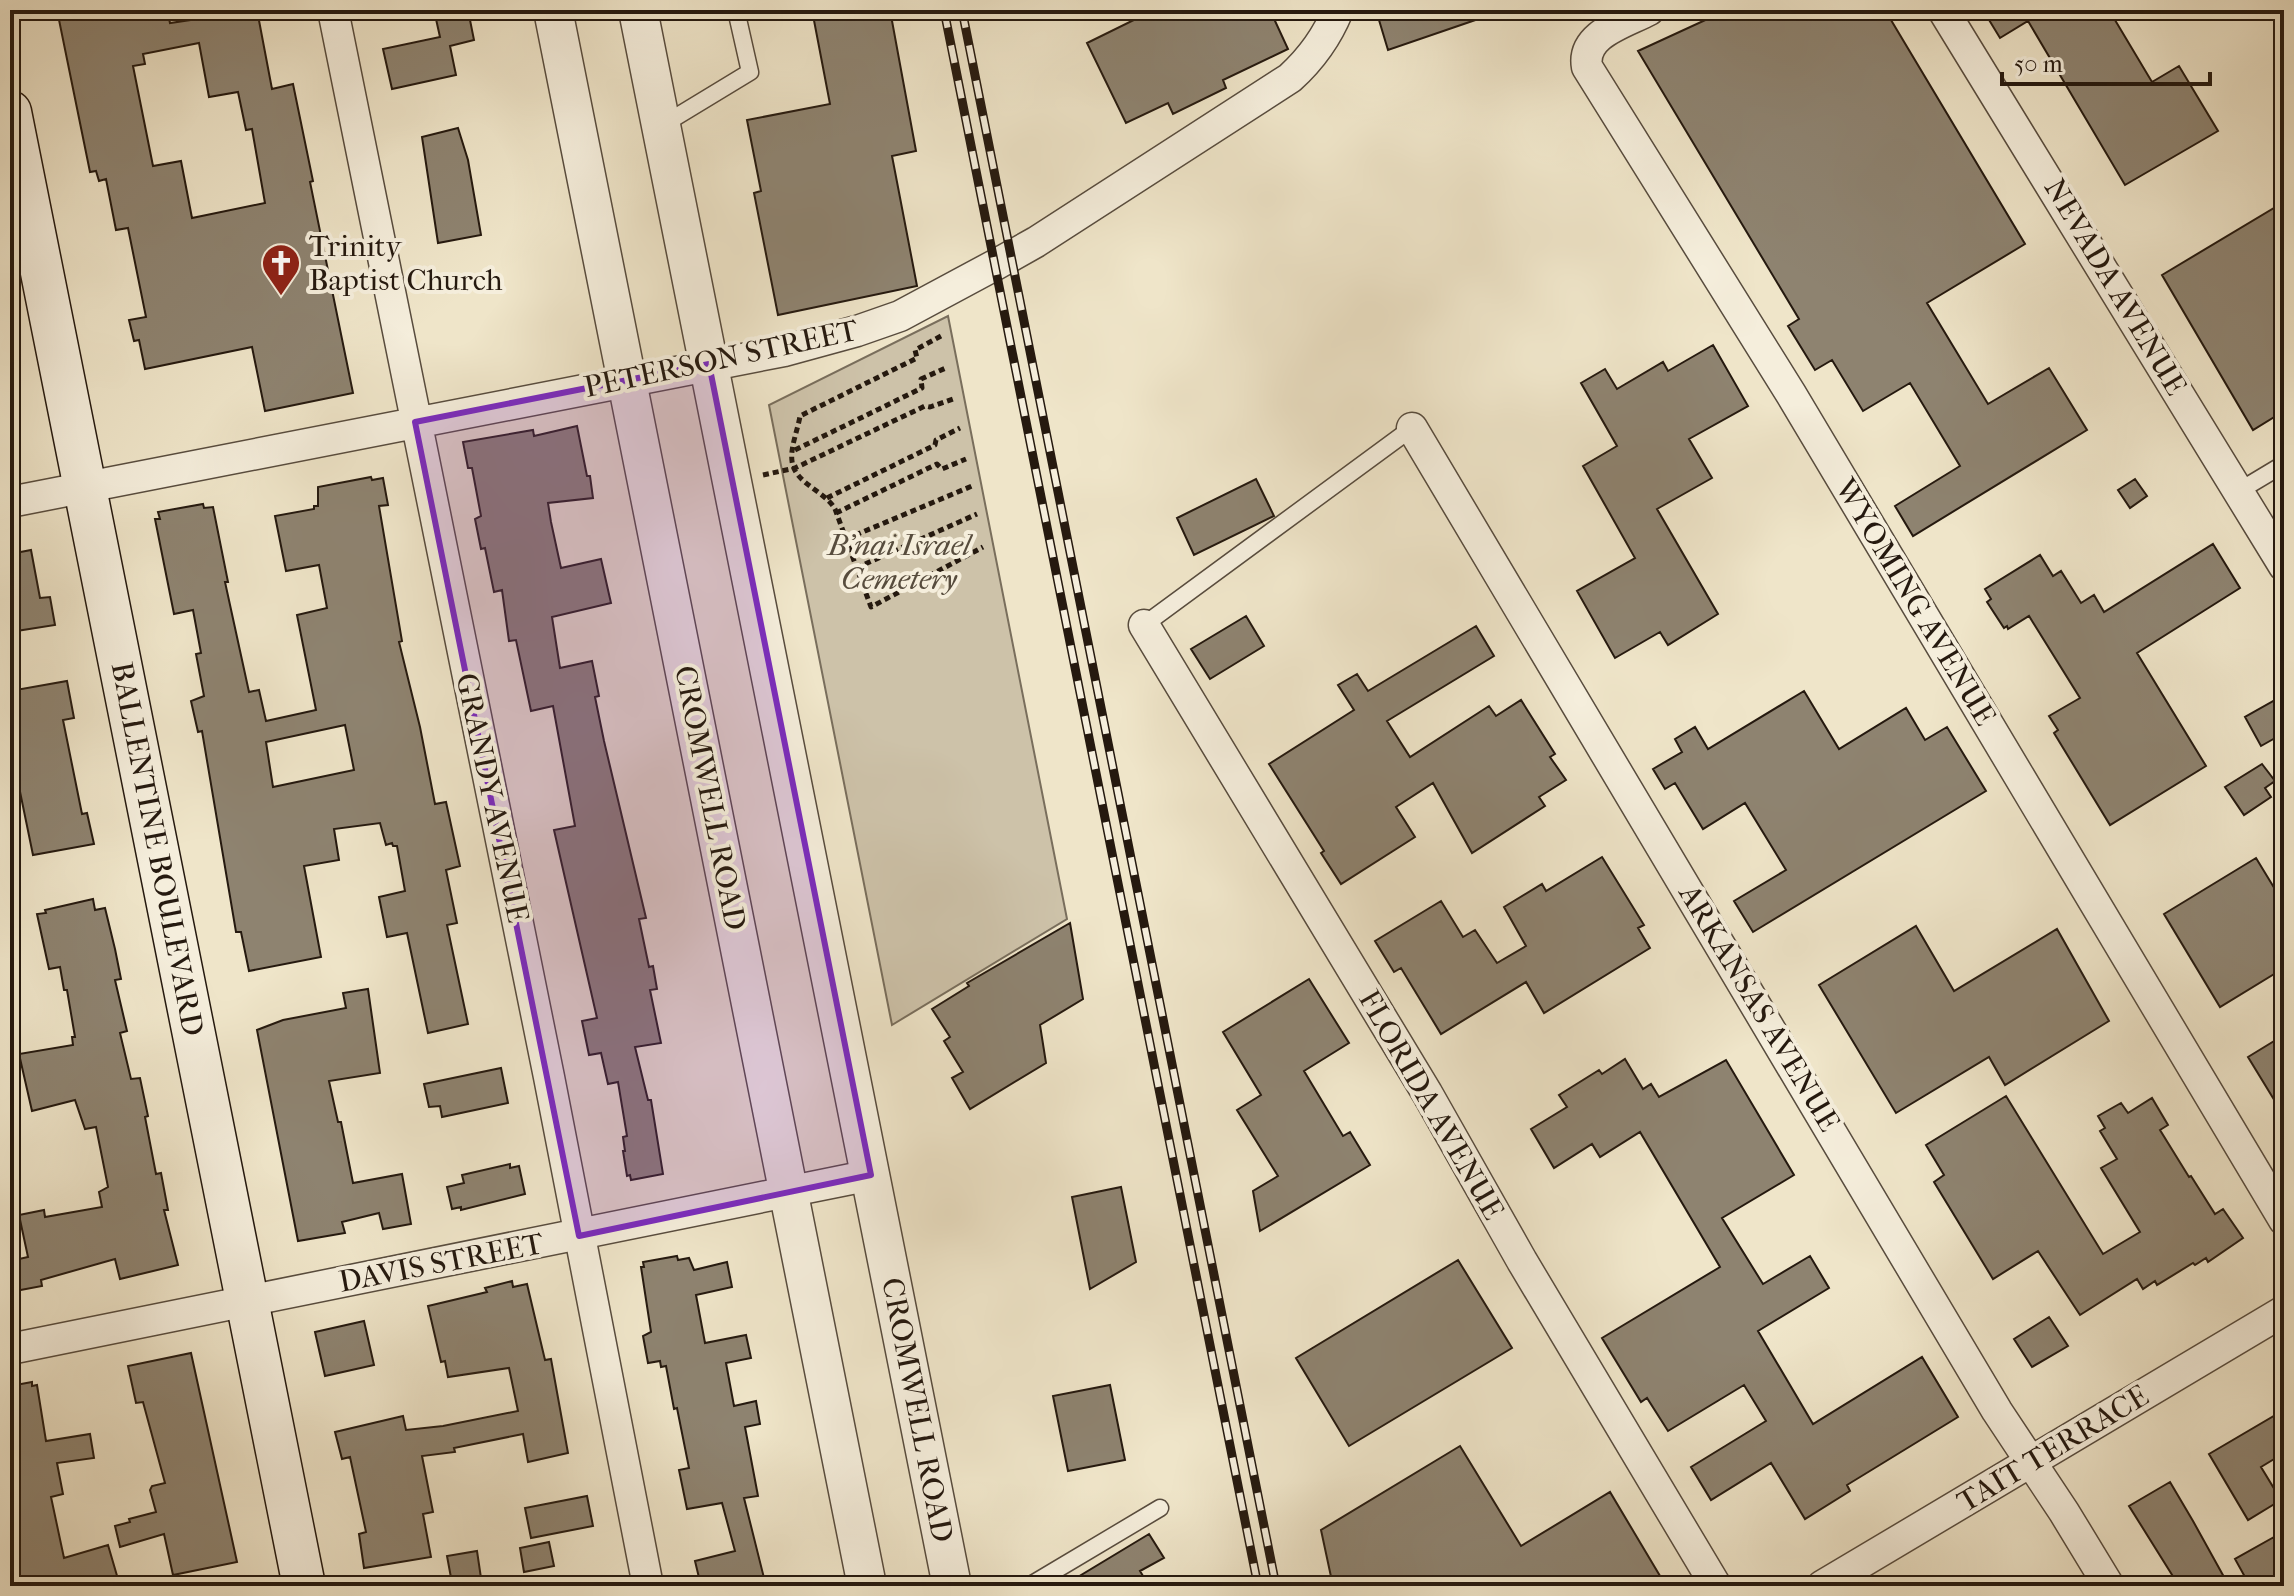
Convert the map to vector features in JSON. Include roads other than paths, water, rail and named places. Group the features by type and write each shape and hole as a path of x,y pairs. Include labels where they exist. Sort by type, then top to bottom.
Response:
{"main road":[{"name":"BALLENTINE BOULEVARD","path":"10,112 304,1586"}],"street":[{"name":"GRANDY AVENUE","path":"333,10 648,1586"},
{"name":"CROMWELL ROAD","path":"553,10 867,1586"},
{"name":"CROMWELL ROAD","path":"638,10 952,1586"},
{"name":"PETERSON STREET","path":"10,502 784,351 900,316 1036,242 1290,78 1322,43 1338,10"},
{"name":"WYOMING AVENUE","path":"1649,10 1594,39 1585,59 1587,67 1791,394 2284,1220"},
{"name":"NEVADA AVENUE","path":"1943,10 2284,566"},
{"name":"ARKANSAS AVENUE","path":"1412,428 1997,1411 2109,1586"},
{"name":"FLORIDA AVENUE","path":"1144,625 1427,1093 1522,1261 1716,1586"},
{"name":"DAVIS STREET","path":"10,1349 871,1175"},
{"name":"TAIT TERRACE","path":"1822,1586 2284,1311"}],"lane":[{"path":"661,126 750,72 736,10"},
{"path":"1144,625 1412,428"},
{"path":"2239,491 2284,464"},
{"path":"1029,1586 1160,1508"}],"railway":[{"path":"944,10 1258,1586"},
{"path":"962,10 1276,1586"}],"place":[{"name":"Trinity Baptist Church","path":"281,297"}],"park label":[{"name":"B’nai Israel Cemetery","path":"899,562"}]}
